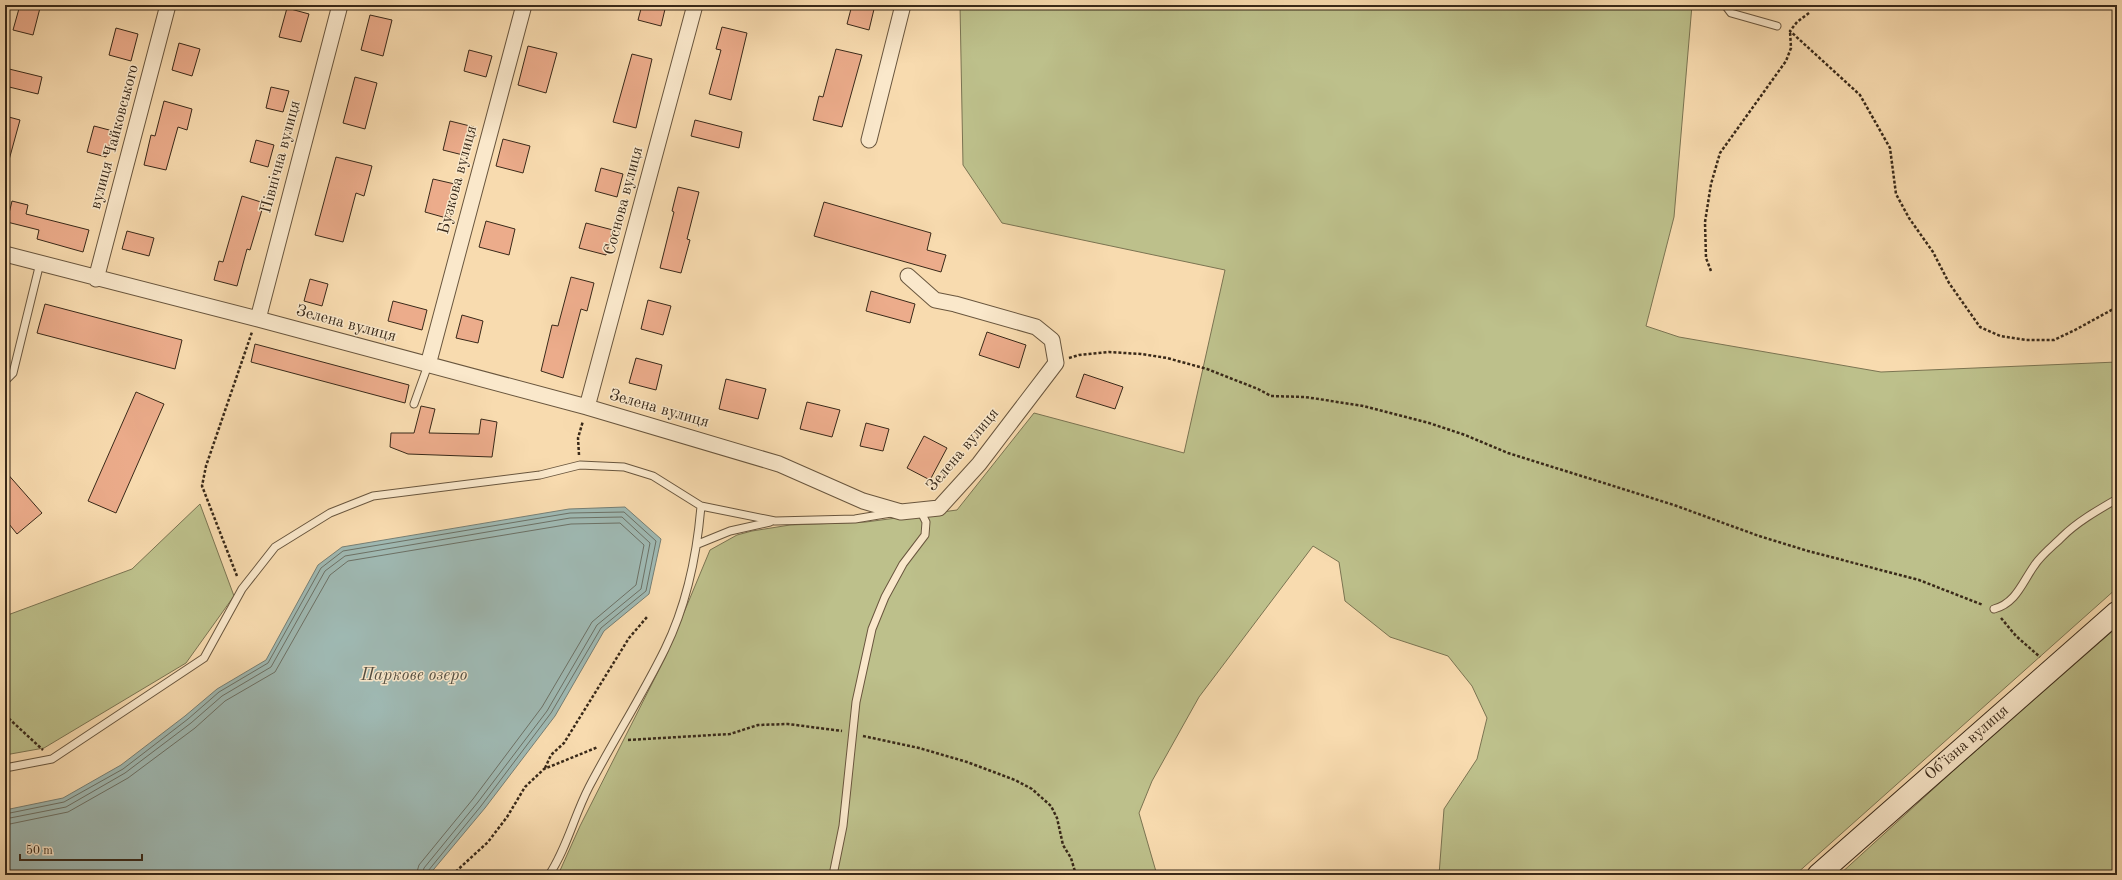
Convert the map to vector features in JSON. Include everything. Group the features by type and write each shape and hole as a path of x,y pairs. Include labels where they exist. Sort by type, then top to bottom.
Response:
{"main road":[{"name":"Об’їзна вулиця","path":"1818,875 2117,612"}],"street":[{"name":"вулиця Чайковського","path":"96,278 168,5"},
{"name":"Північна вулиця","path":"258,319 340,5"},
{"name":"Бузкова вулиця","path":"428,365 524,5"},
{"name":"Соснова вулиця","path":"587,407 695,5"},
{"path":"869,140 903,5"},
{"name":"Зелена вулиця","path":"5,254 258,319 587,407 779,464 862,500 900,512 939,508 979,464 1056,363"},
{"path":"908,276 935,300 955,304 1036,327 1052,340 1056,363"}],"lane":[{"path":"1725,5 1732,13 1777,26"},
{"path":"5,381 13,373 40,263"},
{"path":"414,404 428,365"},
{"path":"5,768 52,759 204,658 242,589 275,547 330,513 374,496 540,475 580,465 624,467 653,476 682,492 701,506 774,521"},
{"path":"1994,609 2005,606 2013,599 2035,564 2063,535 2095,512 2117,499"},
{"path":"549,875 559,859 583,799 613,741 665,649 680,608 698,544 701,506"},
{"path":"833,875 843,826 856,702 878,611 903,564 926,535 926,522 920,510"},
{"path":"698,544 730,531 774,521 855,519 900,512"}],"path":[{"path":"1712,271 1706,258 1705,222 1710,184 1720,153 1786,61 1791,48 1790,31 1797,22 1809,13"},
{"path":"1777,26 1790,31 1860,95 1890,148 1896,194 1909,218 1933,252 1949,283 1980,327 2000,336 2026,340 2054,340 2076,330 2117,307"},
{"path":"242,589 202,486 206,466 245,350 258,319"},
{"path":"1056,363 1079,355 1109,352 1141,354 1207,369 1258,389 1271,396 1305,397 1363,406 1429,423 1465,435 1508,453 1660,500 1759,536 1808,551 1919,580 1994,609 2016,636 2052,668"},
{"path":"580,465 578,438 587,407"},
{"path":"452,875 488,842 507,817 525,787 544,769 551,755 564,743 629,638 647,617"},
{"path":"5,715 52,759"},
{"path":"544,769 613,741 730,734 758,725 788,724 853,734 919,748 966,762 1014,780 1032,789 1051,806 1057,818 1063,845 1071,858 1076,875"}],"green space":[{"path":"960,5 1692,5 1674,217 1646,326 1679,337 1881,372 2117,362 2117,588 1795,875 1439,875 1444,809 1477,759 1487,718 1472,686 1448,656 1390,637 1345,601 1339,562 1313,546 1199,697 1152,781 1139,813 1157,875 558,875 580,826 665,658 710,550 737,535 752,531 790,525 866,522 957,510 1034,413 1184,453 1225,270 1002,223 963,165"},
{"path":"200,504 234,596 186,663 44,748 5,755 5,616 132,569"},
{"path":"2117,627 2117,875 1839,875 1953,771"}],"water":[{"name":"Паркове озеро","path":"625,507 661,539 649,594 604,631 555,716 485,808 429,875 5,875 5,810 63,798 121,765 185,716 217,689 266,660 318,565 342,547 569,509"}],"building":[{"path":"20,5 40,8 33,35 13,30"},
{"path":"642,5 666,5 661,26 638,20"},
{"path":"852,5 875,5 869,30 847,24"},
{"path":"287,8 309,14 301,42 279,37"},
{"path":"370,15 392,20 383,56 361,50"},
{"path":"722,27 747,33 731,100 709,94 721,50 716,49"},
{"path":"116,28 138,34 131,61 109,55"},
{"path":"179,43 200,49 192,76 172,70"},
{"path":"528,46 557,53 546,93 518,85"},
{"path":"836,49 862,55 842,127 813,120 819,96 823,97"},
{"path":"469,50 492,56 486,77 464,71"},
{"path":"632,54 652,59 636,128 613,122"},
{"path":"5,68 42,77 38,94 5,86"},
{"path":"355,77 377,83 365,129 343,123"},
{"path":"271,87 289,91 283,112 266,108"},
{"path":"164,101 192,109 187,130 178,127 166,170 144,165 151,135 155,136"},
{"path":"5,116 20,120 9,160 5,160"},
{"path":"695,120 742,132 739,148 691,136"},
{"path":"450,121 474,127 467,156 443,150"},
{"path":"94,126 113,131 106,157 87,152"},
{"path":"503,139 530,146 523,173 496,166"},
{"path":"256,140 274,145 268,167 250,162"},
{"path":"336,157 372,166 364,196 356,193 343,242 315,235"},
{"path":"601,168 623,174 617,197 595,191"},
{"path":"433,179 459,185 450,219 425,212"},
{"path":"678,187 699,192 687,239 690,240 681,273 660,268 674,212 672,211"},
{"path":"242,196 264,203 250,250 247,249 237,286 214,280 219,261 223,262"},
{"path":"12,201 28,205 26,214 89,230 83,252 37,239 39,230 7,222"},
{"path":"824,202 931,233 927,250 946,255 941,272 814,236"},
{"path":"486,221 515,229 509,255 479,247"},
{"path":"586,223 613,230 606,255 579,248"},
{"path":"127,231 154,238 149,256 122,249"},
{"path":"571,277 594,283 587,311 581,309 563,378 541,371 552,325 558,326"},
{"path":"310,279 328,284 322,306 304,301"},
{"path":"871,291 915,304 910,323 866,311"},
{"path":"648,300 671,306 663,335 641,329"},
{"path":"393,301 427,310 422,330 388,321"},
{"path":"45,304 182,340 175,369 37,333"},
{"path":"462,315 483,321 478,343 456,338"},
{"path":"987,332 1026,345 1019,368 979,355"},
{"path":"255,344 409,385 405,403 251,362"},
{"path":"636,358 662,365 656,390 629,383"},
{"path":"1084,374 1123,387 1115,409 1076,397"},
{"path":"726,379 766,389 758,419 719,409"},
{"path":"136,392 164,404 116,513 88,501"},
{"path":"807,402 840,410 832,437 800,429"},
{"path":"421,406 435,409 429,433 479,434 481,419 497,422 492,457 408,454 390,447 391,433 414,433"},
{"path":"866,423 889,429 883,451 860,446"},
{"path":"924,436 947,448 930,480 907,468"},
{"path":"5,471 42,513 17,534 5,519"}]}
